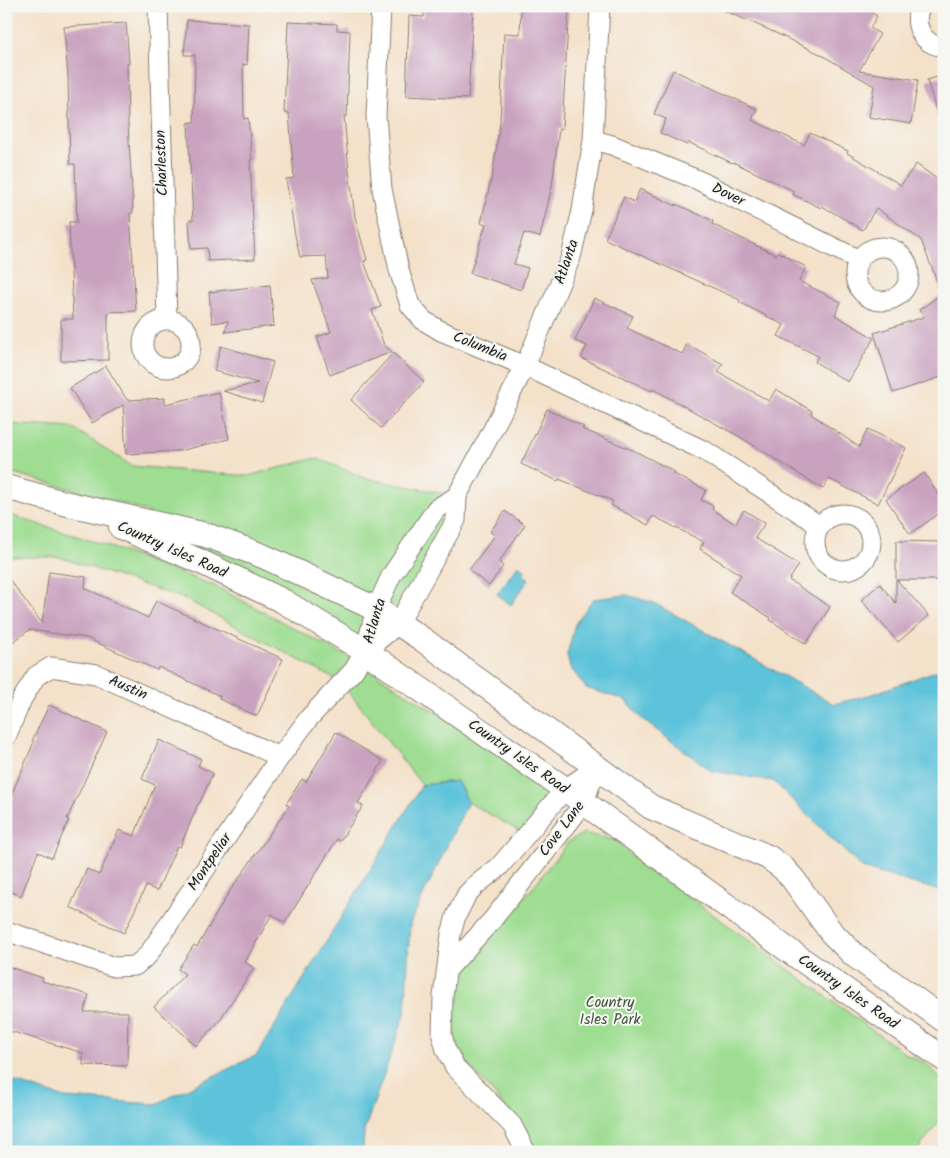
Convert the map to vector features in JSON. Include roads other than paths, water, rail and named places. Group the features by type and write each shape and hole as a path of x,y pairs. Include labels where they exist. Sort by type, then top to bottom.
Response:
{"street":[{"name":"Charleston","path":"158,6 166,319"},
{"name":"Columbia","path":"381,6 376,116 382,189 399,270 410,305 422,320 441,331 525,366 705,451 820,526"},
{"name":"Atlanta","path":"366,651 398,624 456,520 457,496 525,366 571,257 582,210 593,140 600,6"},
{"path":"919,7 918,28 923,37 930,43 944,46"},
{"name":"Dover","path":"593,140 612,145 698,180 859,260"},
{"name":"Country Isles Road","path":"6,487 64,503 206,535 263,556 376,610 430,645 650,807 768,857 783,868 793,879 831,932 854,955 944,1020"},
{"name":"Atlanta","path":"366,651 376,610 391,576 436,510 457,496"},
{"name":"Country Isles Road","path":"64,503 199,561 283,601 366,651 575,796 788,950 944,1059"},
{"name":"Montpeliar","path":"6,931 114,967 135,966 148,955 280,757 309,718 354,670 366,651"},
{"name":"Austin","path":"6,737 22,699 36,676 51,668 96,674 280,757"},
{"name":"Cove Lane","path":"448,969 493,919 575,796 596,768"},
{"name":"Cove Lane","path":"526,1152 512,1125 455,1067 446,1050 442,1035 442,1015 451,934 456,916 467,894 499,867 575,796"}],"water":[{"path":"518,565 525,570 523,574 529,579 511,605 497,594"},
{"path":"626,595 654,603 834,704 873,694 944,668 944,890 940,891 862,868 773,781 712,771 643,720 625,700 586,688 570,667 567,655 575,624 593,599"},
{"path":"457,781 468,802 410,923 405,1014 364,1131 363,1152 6,1152 6,1079 65,1098 156,1104 257,1055 422,785"}],"park label":[{"name":"Country Isles Park","path":"610,1012"}]}
